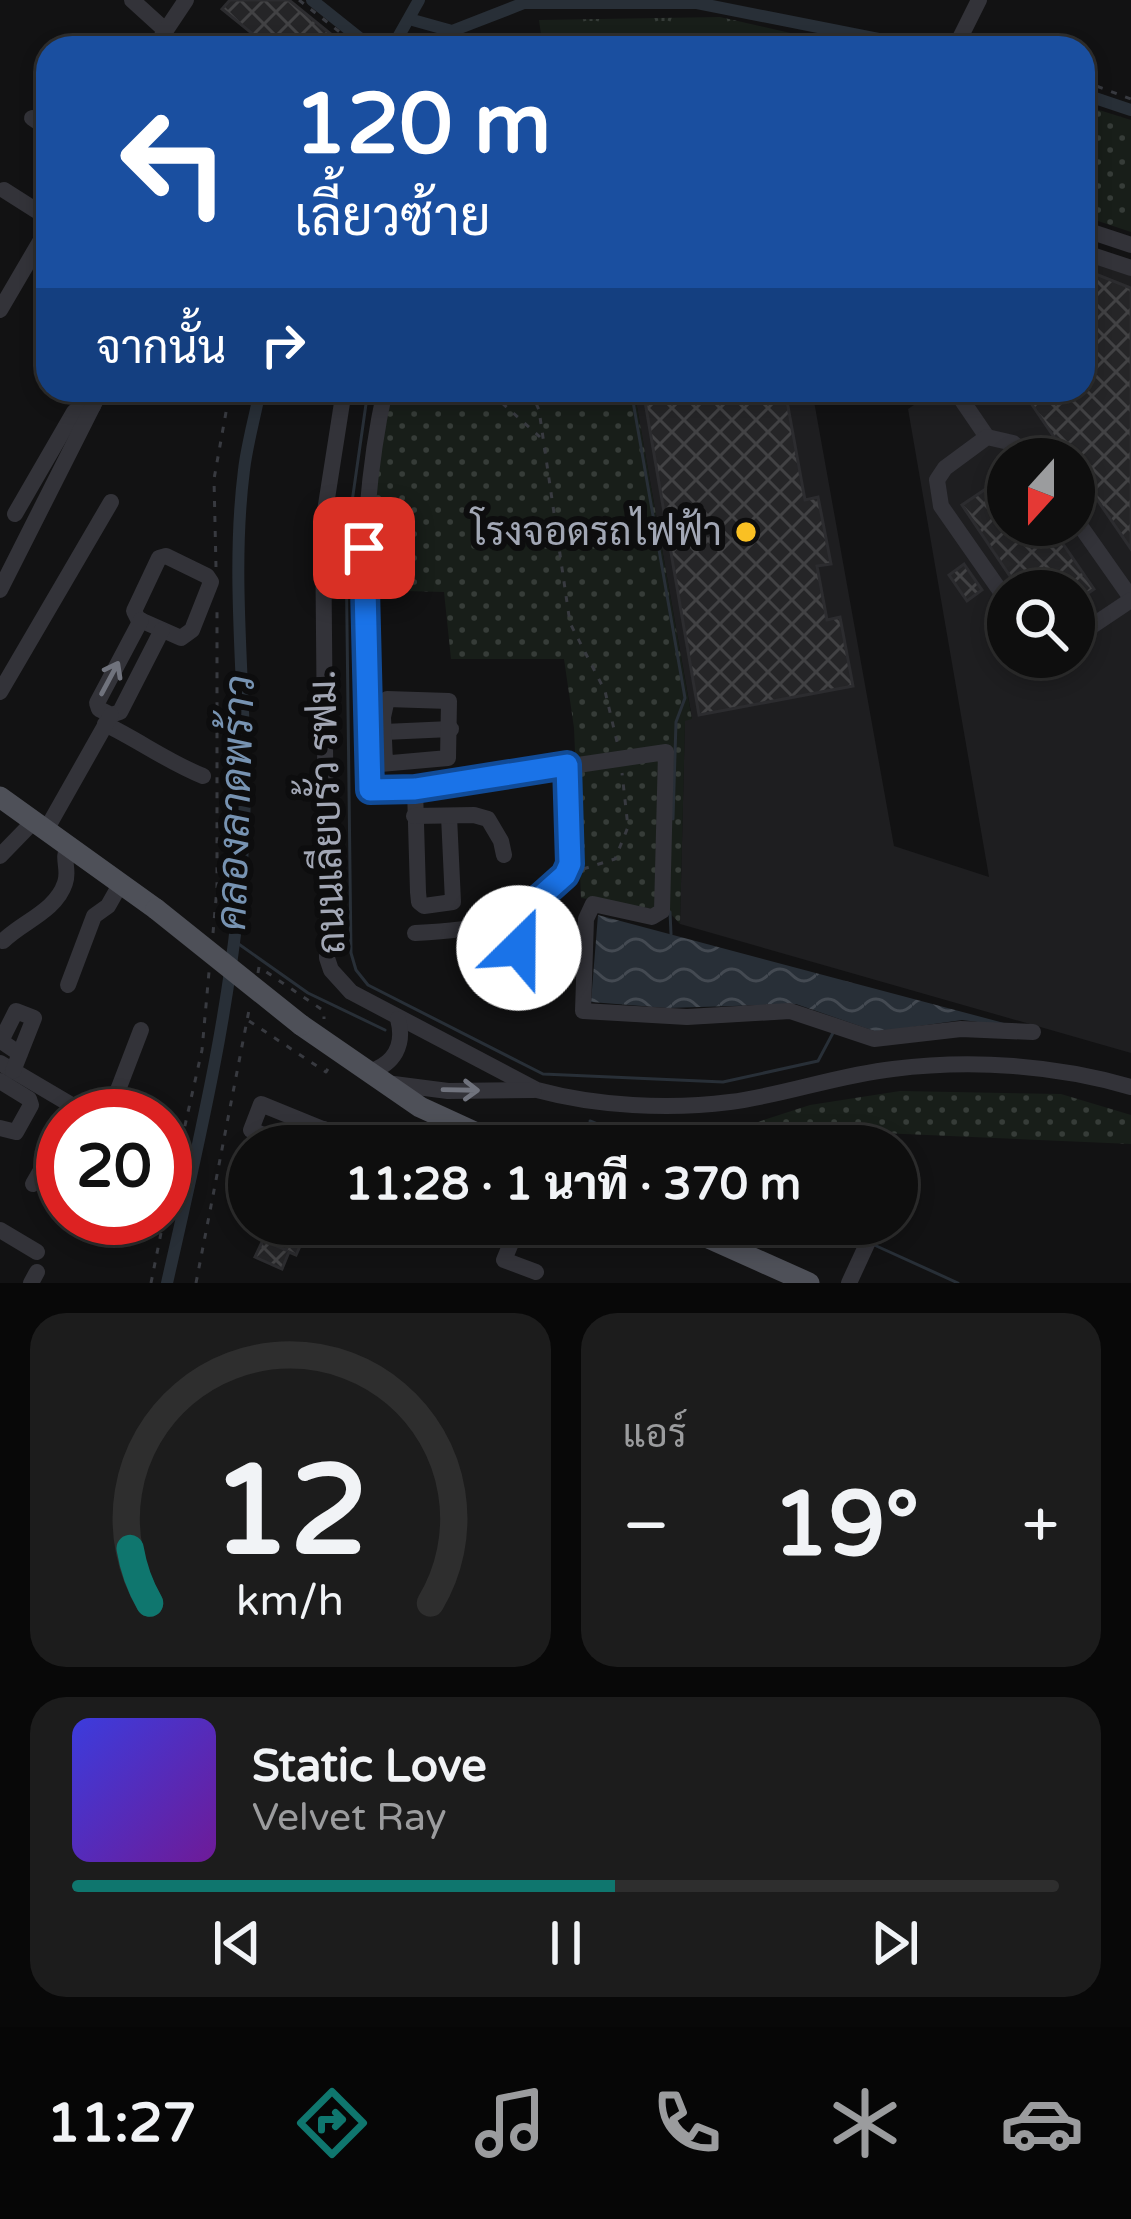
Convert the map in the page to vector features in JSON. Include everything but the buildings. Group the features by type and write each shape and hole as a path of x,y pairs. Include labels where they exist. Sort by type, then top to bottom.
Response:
{"main road":[{"path":"0,797 156,909 301,1025 420,1106 460,1125"},
{"path":"714,1245 765,1274 808,1283"}],"street":[{"path":"132,0 165,30"},
{"path":"161,36 186,0"},
{"path":"961,36 979,0"},
{"path":"4,190 36,210"},
{"path":"1095,233 1131,245"},
{"path":"0,310 36,248"},
{"path":"1095,256 1131,268"},
{"path":"1095,268 1131,279"},
{"path":"15,514 74,412 89,402"},
{"path":"0,590 95,402"},
{"name":"ถนนเลียบรั้ว รฟม.","path":"342,402 323,524 327,958 336,977 351,992 537,1090 566,1097 636,1103 729,1102 920,1066 1056,1068 1131,1088"},
{"path":"377,764 365,530 383,402"},
{"path":"967,402 987,436 994,438"},
{"path":"987,436 940,473 937,487 944,512 987,572"},
{"path":"0,692 111,502"},
{"path":"1094,546 1131,599 1095,624"},
{"path":"172,557 207,576 211,589 193,630 181,638 141,620 134,611 135,602 160,558 172,557"},
{"path":"141,620 98,703 100,710 166,761 203,776"},
{"path":"0,854 40,825 108,720 120,712 162,630"},
{"path":"377,764 448,758 447,700 395,697 384,702 384,731 370,790 415,789 666,752 662,911 652,917 593,904 586,920 583,1011 687,1017 790,1011 874,1039 961,1029 1033,1032"},
{"path":"384,731 451,729"},
{"path":"415,933 470,931 518,917 565,875 570,864 567,765"},
{"path":"415,789 419,902 433,907 449,905 454,896 448,816"},
{"path":"414,816 488,819 503,855"},
{"path":"3,941 62,891 68,845"},
{"path":"68,985 93,918 106,909 121,883"},
{"path":"518,917 520,980"},
{"path":"398,1019 402,1037 397,1054 377,1078 448,1091 537,1090"},
{"path":"118,1089 141,1030"},
{"path":"0,1104 10,1072"},
{"path":"10,1072 38,1089"},
{"path":"0,1128 16,1132 31,1105 10,1072"},
{"path":"253,1125 261,1104 300,1125"},
{"path":"33,1184 36,1179"},
{"path":"0,1230 37,1252"},
{"path":"510,1245 504,1260 536,1272"},
{"path":"849,1283 867,1245"}],"path":[{"path":"299,0 345,36"},
{"path":"1095,86 1131,99"},
{"path":"216,566 214,479 228,402"},
{"path":"501,402 542,438"},
{"path":"535,402 571,623 605,691 621,758 628,827 615,859 565,875"},
{"path":"213,934 218,865 217,588"},
{"path":"192,1095 202,1050 211,958"},
{"path":"254,986 259,967 324,1011 322,1039"},
{"path":"196,1283 250,1005"},
{"path":"247,1020 326,1072 331,1064"},
{"path":"151,1283 159,1245"}],"shaded area":[{"path":"1095,261 1131,274 1131,1053 680,924 685,720 692,718 636,402 814,402 894,846 989,877 908,409 918,402 1095,402"}],"green space":[{"path":"720,17 803,36 541,36 539,20"},
{"path":"1095,109 1131,120 1131,232 1095,220"},
{"path":"386,402 636,402 692,719 685,721 680,924 668,911 581,898 574,728 564,659 451,659 444,592 368,590 374,456"},
{"path":"900,1091 1061,1094 1131,1115 1131,1144 918,1135 918,1125 748,1125 810,1105"}],"water":[{"path":"598,915 1019,1027 962,1020 877,1032 796,1004 667,1008 591,1002"}],"waterway":[{"path":"312,0 357,36"},
{"name":"คลองลาดพร้าว","path":"399,36 419,0"},
{"path":"409,19 452,31 524,3 697,3 863,36"},
{"path":"1095,98 1131,110"},
{"name":"คลองลาดพร้าว","path":"167,1283 216,1056 240,884 245,782 238,559 245,460 257,402"},
{"path":"366,402 346,544 351,953 356,970 368,985 543,1074 723,1082 818,1061 834,1031"},
{"path":"633,402 685,698 676,722 673,819"},
{"path":"670,912 671,934"},
{"path":"233,940 308,993 385,1030"},
{"path":"590,1121 600,1125"},
{"path":"874,1245 958,1283"}],"place":[{"name":"โรงจอดรถไฟฟ้า","path":"746,532"}],"route":[{"path":"364,548 370,790 415,789 567,765 570,864 565,875 518,917 519,948"}]}
